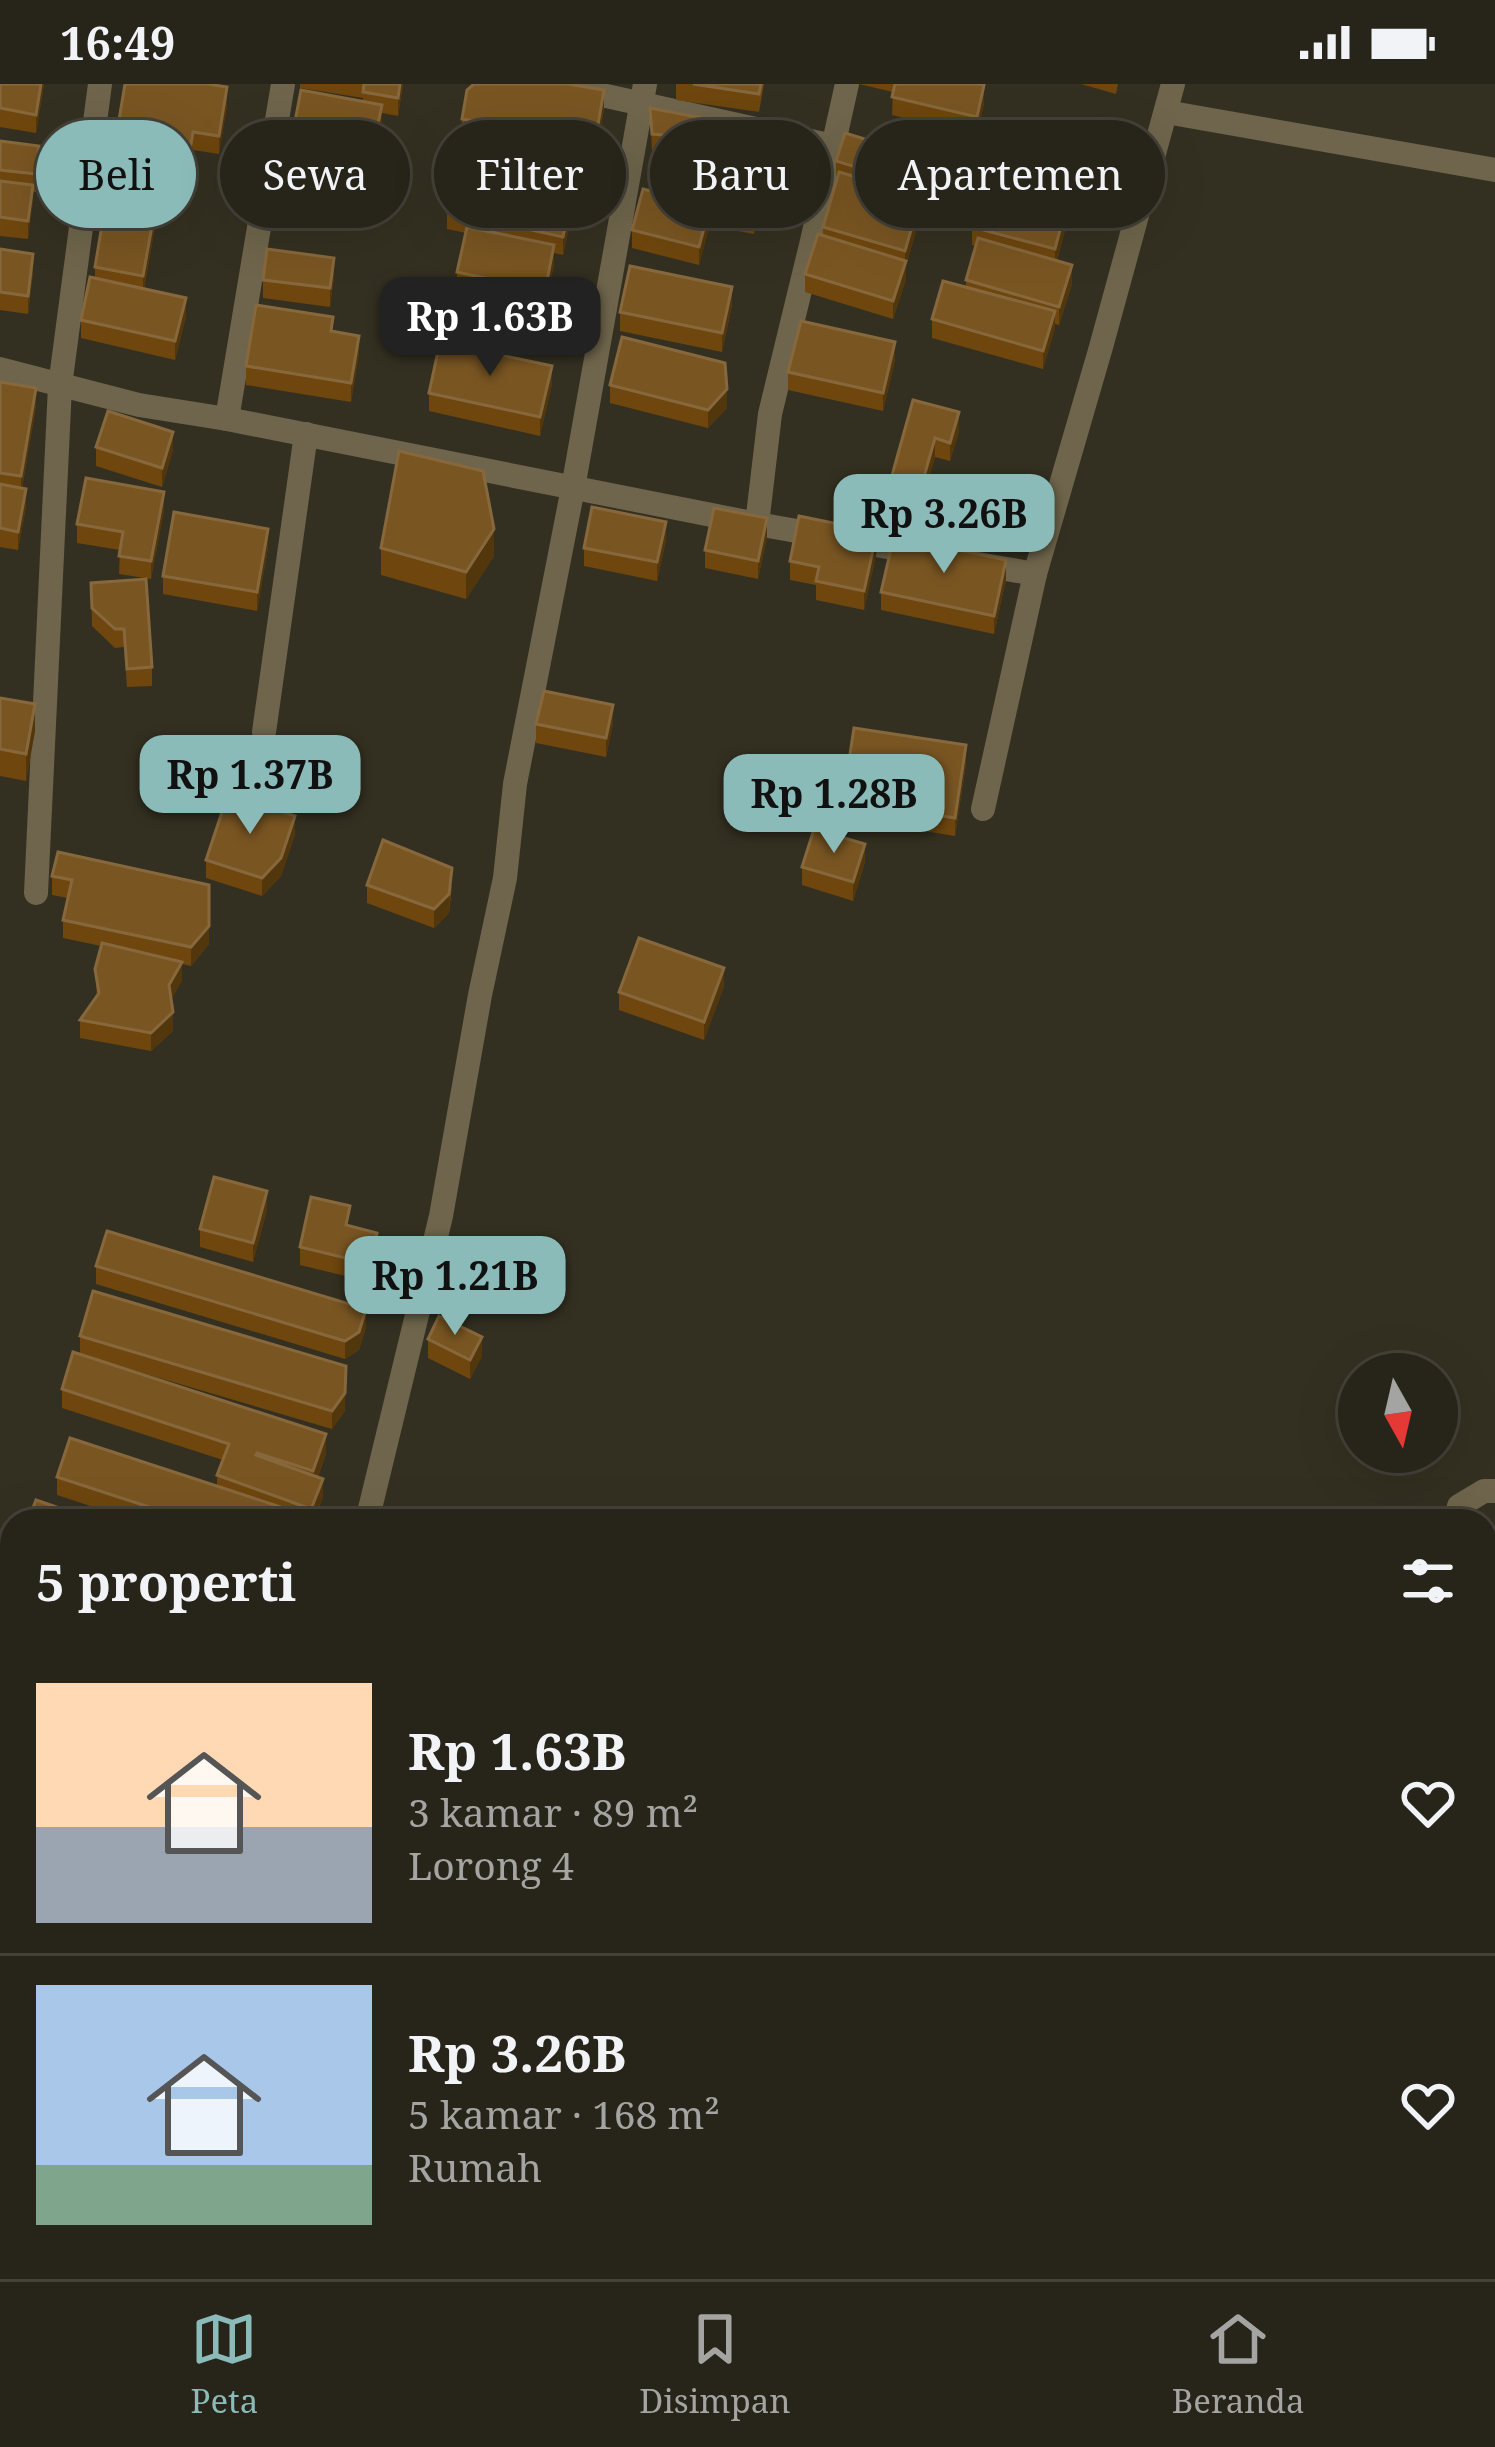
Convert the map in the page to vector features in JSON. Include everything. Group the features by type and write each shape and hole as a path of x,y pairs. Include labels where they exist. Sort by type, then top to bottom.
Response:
{"street":[{"path":"36,893 60,386 100,84"},
{"path":"227,418 284,84"},
{"path":"552,84 643,93 833,146"},
{"path":"757,524 770,414 847,84"},
{"path":"983,809 1035,574 1173,84"},
{"path":"370,1509 441,1216 479,995 505,878 515,784 643,93"},
{"path":"1166,112 1495,170"},
{"path":"0,368 139,405 1035,574"},
{"path":"264,732 306,434"},
{"path":"1459,1509 1484,1491 1495,1491"}],"building":[{"path":"0,84 41,84 36,115 0,108"},
{"path":"125,84 227,87 219,136 196,132 196,120 119,120"},
{"path":"364,84 400,84 398,98 363,92"},
{"path":"474,84 568,84 604,90 599,120 468,120 462,119 467,90"},
{"path":"693,84 761,84 759,94"},
{"path":"895,84 984,85 977,117 892,97"},
{"path":"301,90 382,105 379,120 295,120"},
{"path":"650,108 712,120 651,120"},
{"path":"845,133 855,136 855,167 836,161"},
{"path":"0,141 36,146 36,174 0,170"},
{"path":"839,172 855,177 855,228 912,228 905,251 826,228 831,228 831,200"},
{"path":"0,181 33,185 28,221 0,217"},
{"path":"643,189 650,191 650,228 704,228 699,247 632,230"},
{"path":"102,228 152,228 143,276 95,267"},
{"path":"467,228 554,245 545,291 457,272"},
{"path":"523,228 565,228 563,237"},
{"path":"976,228 1061,228 1055,249"},
{"path":"818,234 906,261 893,301 805,274"},
{"path":"978,238 1072,265 1059,307 966,280"},
{"path":"0,249 33,254 28,296 0,292"},
{"path":"267,249 334,258 330,288 263,280"},
{"path":"630,266 732,287 722,333 620,312"},
{"path":"90,277 186,298 175,341 81,320"},
{"path":"943,281 1055,311 1043,351 932,319"},
{"path":"256,305 333,317 331,331 359,336 351,383 246,366"},
{"path":"801,321 895,342 883,393 788,372"},
{"path":"622,337 725,363 727,389 708,410 610,385"},
{"path":"440,342 552,366 540,417 429,393"},
{"path":"0,382 36,388 21,476 0,473"},
{"path":"913,400 959,412 950,443 935,438 918,498 888,490"},
{"path":"108,411 173,432 162,468 96,447"},
{"path":"399,451 483,471 494,529 466,572 381,548"},
{"path":"86,478 164,492 151,561 119,556 123,532 77,524"},
{"path":"0,484 26,489 18,532 0,528"},
{"path":"592,507 666,522 657,562 584,548"},
{"path":"714,508 767,518 758,561 705,550"},
{"path":"174,512 268,529 257,592 163,576"},
{"path":"799,516 877,532 864,591 816,581 819,567 790,561"},
{"path":"894,536 1006,560 994,616 881,592"},
{"path":"146,579 152,667 127,669 124,629 115,629 92,608 91,583"},
{"path":"544,691 613,705 606,738 536,724"},
{"path":"0,698 35,704 26,754 0,749"},
{"path":"854,728 966,745 955,818 843,800"},
{"path":"228,794 295,816 281,858 262,878 206,860"},
{"path":"814,829 865,844 853,882 802,867"},
{"path":"383,840 452,868 449,894 434,909 367,885"},
{"path":"58,852 209,885 209,926 191,947 63,920 72,880 52,876"},
{"path":"639,938 724,968 704,1022 619,992"},
{"path":"102,943 182,962 169,985 173,1012 151,1033 80,1020 99,993 95,969"},
{"path":"214,1177 267,1191 253,1243 200,1229"},
{"path":"311,1197 350,1206 346,1225 377,1233 370,1264 300,1247"},
{"path":"107,1231 366,1309 359,1332 345,1341 96,1266"},
{"path":"93,1291 346,1366 345,1393 332,1411 80,1336"},
{"path":"439,1316 482,1337 470,1360 428,1339"},
{"path":"73,1352 326,1434 313,1471 256,1455 323,1479 311,1509 217,1475 229,1444 62,1389"},
{"path":"70,1438 287,1509 155,1509 57,1477"},
{"path":"36,1500 62,1509 33,1509"}]}
